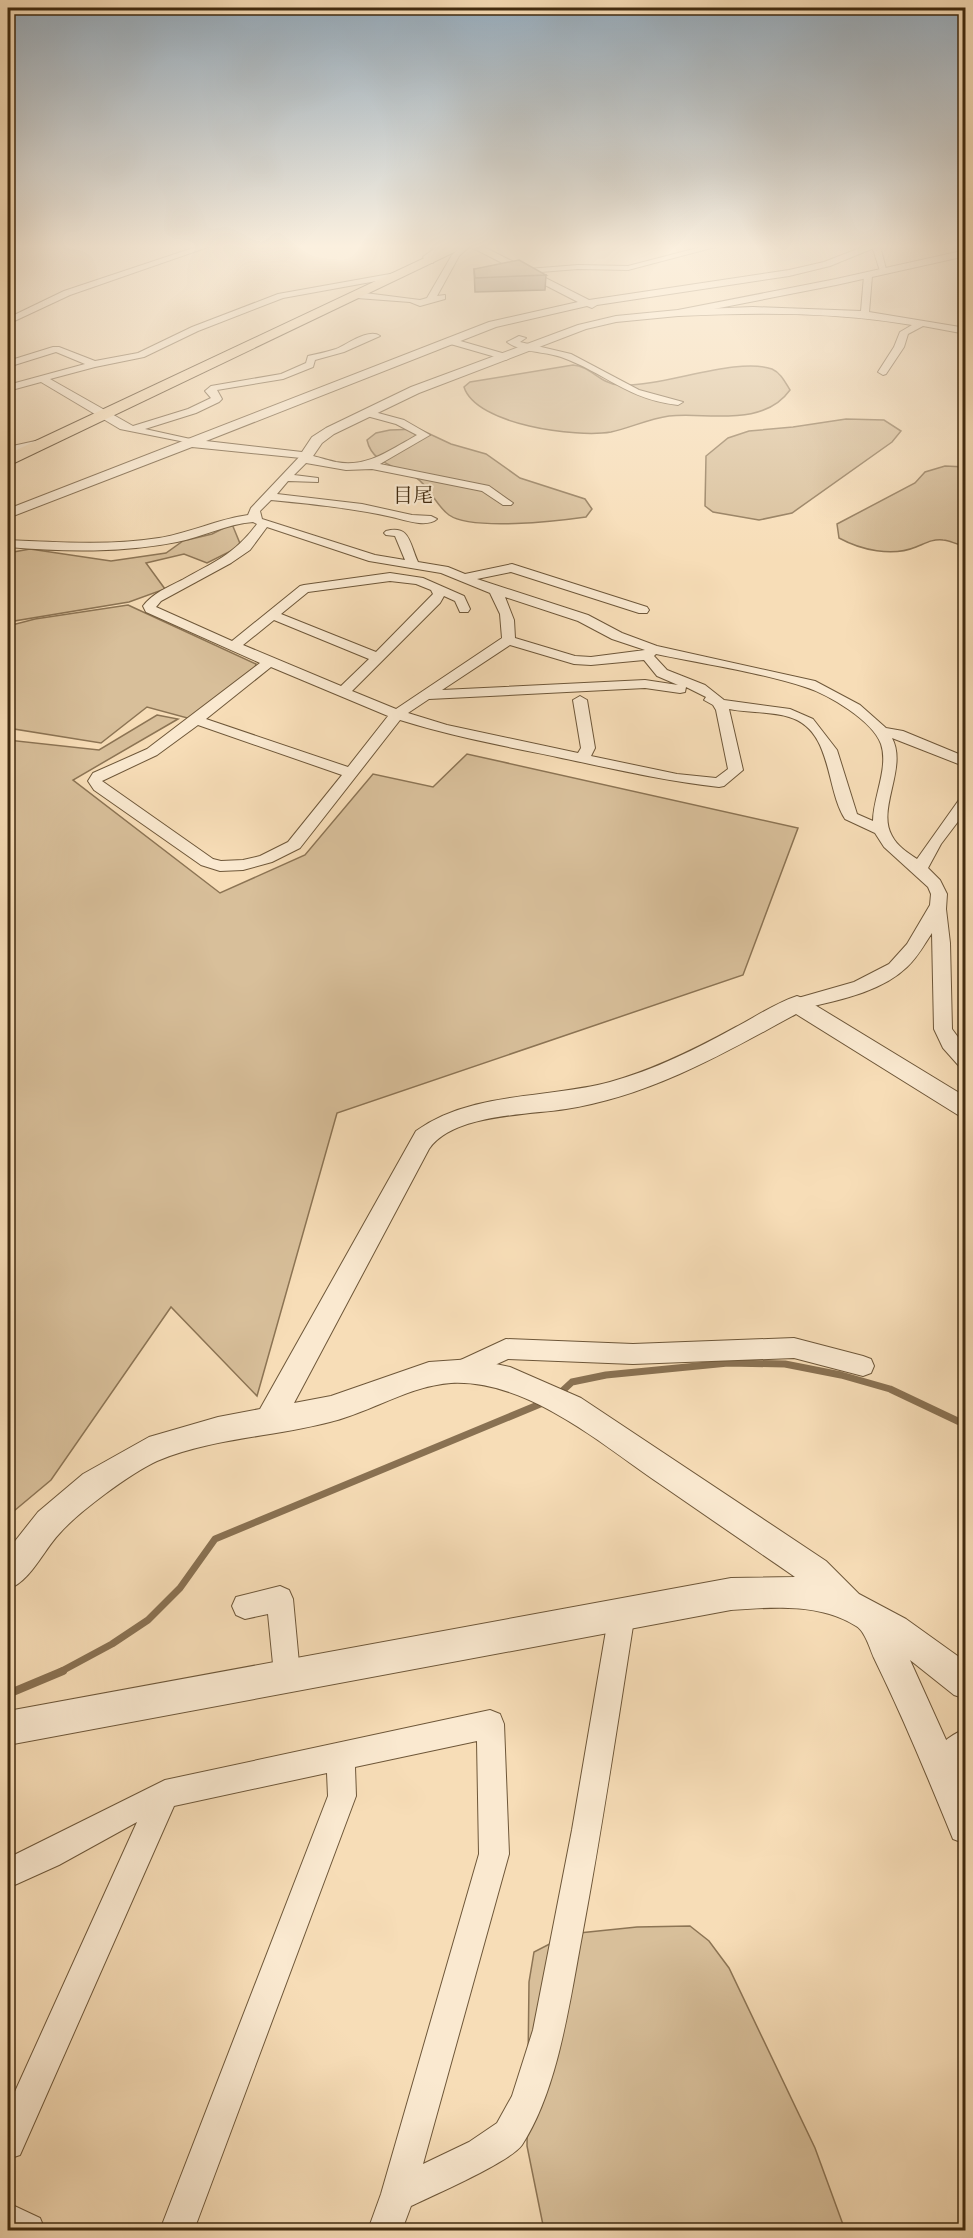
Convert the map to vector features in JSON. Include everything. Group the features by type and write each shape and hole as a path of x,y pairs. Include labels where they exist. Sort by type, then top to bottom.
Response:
{"highway":[{"path":"8,461 240,350"}],"street":[{"path":"8,365 52,350"},
{"path":"60,350 94,364"},
{"path":"8,388 94,364 141,355 150,350"},
{"path":"133,429 192,411 216,400 210,391 214,388 296,372 310,365 311,358 339,350"},
{"path":"8,514 426,350"},
{"path":"483,350 506,357"},
{"path":"522,350 423,387 330,430 316,440 304,457 255,510 259,520 246,547 228,560 157,598 149,606 153,611 269,662 397,714 444,729 677,778 719,783 736,770 730,755 726,723 720,703 698,687 662,673 650,652"},
{"path":"545,350 571,357 592,371 685,411"},
{"path":"883,372 897,350"},
{"path":"8,365 18,370"},
{"path":"27,375 39,379 102,416 133,429 191,442 304,457 332,465 407,469"},
{"path":"661,401 678,402"},
{"path":"359,480 363,465 425,435 400,422 367,413"},
{"path":"8,450 49,441"},
{"path":"363,465 485,488 507,503"},
{"path":"285,478 314,480"},
{"path":"268,496 362,507 412,518 431,519"},
{"path":"8,543 62,549 107,548 176,539 198,534 222,524 259,520 373,558 444,570 495,591 547,604 584,618 650,652 810,684 830,692 884,732 898,734 966,763"},
{"path":"390,533 399,532 413,565"},
{"path":"465,578 512,567 643,610"},
{"path":"234,646 304,589 313,587 390,577 419,581 460,599 464,609"},
{"path":"344,692 376,657 436,600 439,594 436,588"},
{"path":"495,591 506,611 509,628 508,640"},
{"path":"273,615 376,657"},
{"path":"269,662 152,752 98,776 95,781 99,787 207,862 220,866 243,865 266,859 294,845 397,714 428,696 508,640"},
{"path":"508,640 574,660 591,661 650,652"},
{"path":"428,696 645,684 682,690 720,703 799,715 825,740 850,816 881,830"},
{"path":"580,700 588,748 582,759"},
{"path":"196,720 351,773"},
{"path":"884,732 889,745 889,757 880,816 881,830 886,840 933,882 939,891 943,1029 950,1043 966,1060"},
{"path":"919,869 934,843 966,800"},
{"path":"269,1421 426,1137 446,1124 471,1114 583,1097 649,1079 686,1063 797,1004 836,994 896,968 938,910"},
{"path":"797,1004 966,1109"},
{"path":"460,1371 506,1349 633,1353 794,1348 863,1366"},
{"path":"8,1574 49,1522 110,1472 149,1450 218,1430 331,1409 429,1374 472,1371 510,1379 571,1407 815,1572 860,1610 966,1683"},
{"path":"8,1728 622,1613 730,1594 781,1591 814,1595 860,1610 941,1766 966,1826"},
{"path":"245,1606 280,1599 287,1674"},
{"path":"398,2194 481,2154 509,2135 526,2102 549,2030 587,1830 622,1613"},
{"path":"8,1873 35,1862 165,1794 490,1724 494,1854 386,2230"},
{"path":"941,1766 960,1745 966,1743"},
{"path":"177,2230 342,1796 341,1756"},
{"path":"8,2143 165,1794"},
{"path":"8,2220 28,2230"}],"shaded area":[{"path":"573,365 585,368 607,382 619,385 656,382 739,366 757,366 775,371 790,390 779,402 765,410 750,414 669,416 611,432 575,433 507,420 487,411 472,400 464,387 470,382"},
{"path":"846,419 884,420 901,431 892,442 792,513 759,520 713,512 705,506 706,456 728,438 749,431"},
{"path":"419,429 451,444 486,454 520,478 585,499 592,509 586,517 516,524 476,523 449,515 420,481 374,454 367,440 376,433 390,430"},
{"path":"945,466 965,467 965,545 936,540 907,550 887,552 867,549 839,538 837,524 915,483 925,472"},
{"path":"232,524 241,546 207,563 184,554 146,563 165,589 129,602 8,622 8,553 30,549 111,561 166,553 183,541 212,534"},
{"path":"128,605 256,664 255,668 191,719 147,707 101,743 8,728 8,626 35,619"},
{"path":"157,715 178,719 73,780 220,893 305,855 373,774 433,787 467,754 798,828 743,975 337,1113 257,1396 171,1307 51,1480 8,1516 8,740 99,750"},
{"path":"690,1926 709,1941 729,1968 815,2148 845,2230 544,2230 527,2146 529,1982 534,1952 569,1934 637,1927"}],"waterway":[{"path":"559,1394 572,1382 606,1375 728,1363 785,1364 841,1375 890,1389 966,1425"},
{"path":"60,1672 112,1644 148,1620 180,1588 215,1539 545,1402"},
{"path":"8,1694 63,1671"}],"district":[{"name":"目尾","path":"413,496"}]}
